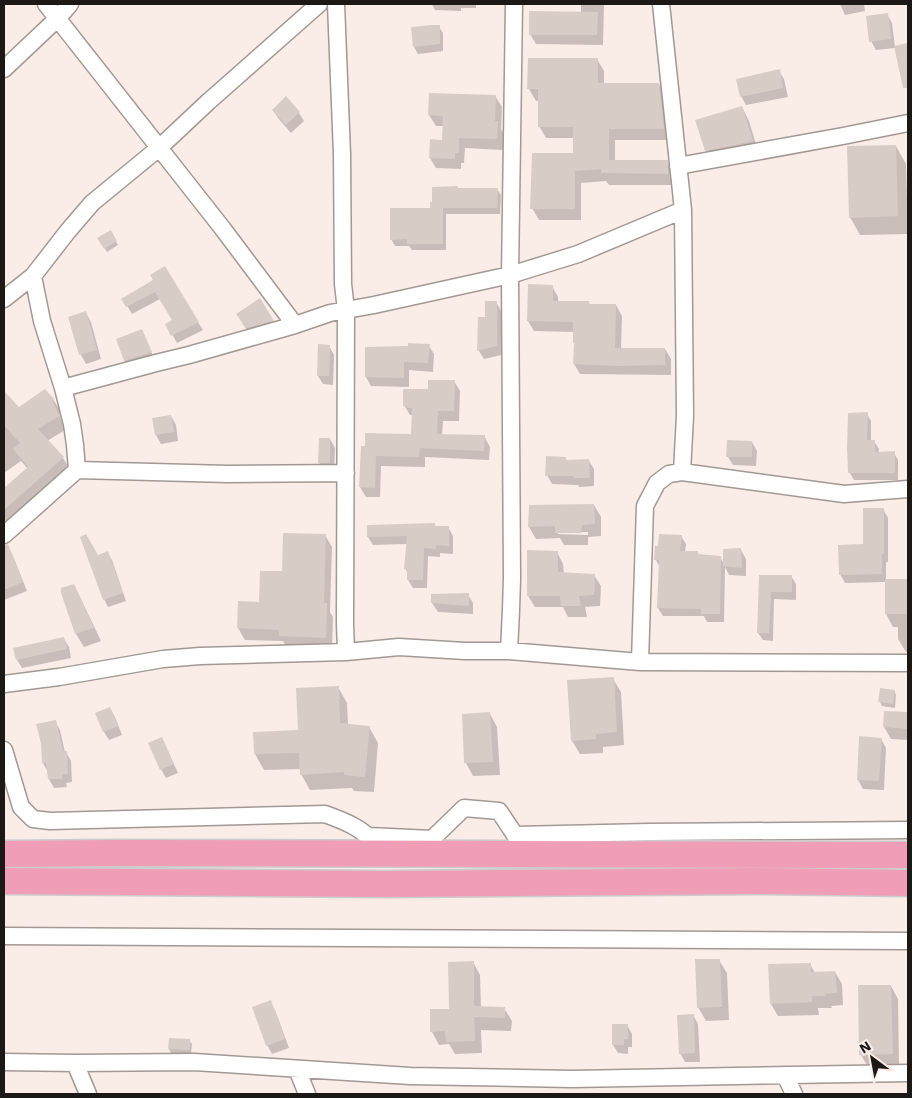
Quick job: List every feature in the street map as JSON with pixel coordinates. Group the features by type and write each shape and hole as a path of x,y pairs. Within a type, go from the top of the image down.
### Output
{"main road":[{"path":"4,854 103,853 376,844 908,855"},
{"path":"4,880 386,884 756,881 908,883"}],"street":[{"path":"46,4 296,325"},
{"path":"4,69 58,18 70,4"},
{"path":"4,299 33,276 92,203 159,148 319,4"},
{"path":"336,4 342,154 343,277 346,310 346,652"},
{"path":"509,651 512,586 510,275 514,4"},
{"path":"661,4 683,210 684,416 682,472"},
{"path":"678,166 908,123"},
{"path":"63,388 296,325 330,313 510,275 578,254 683,210"},
{"path":"33,276 42,321 63,388 76,445 77,470"},
{"path":"4,535 77,470 228,474 346,473"},
{"path":"640,662 645,506 657,483 669,474 682,472 844,494 908,488"},
{"path":"4,684 60,677 163,659 346,652 399,647 465,651 509,651 640,662 908,663"},
{"path":"4,750 22,807 33,820 325,814 350,824 376,844 432,839 464,808 500,811 515,835 908,830"},
{"path":"4,936 908,941"},
{"path":"4,1062 194,1062 574,1087 785,1075 908,1073"},
{"path":"75,1063 88,1094"},
{"path":"297,1069 306,1094"},
{"path":"785,1075 794,1094"}],"building":[{"path":"529,11 598,12 597,35 529,35"},
{"path":"888,13 891,39 869,42 866,16"},
{"path":"440,25 440,44 413,47 411,27"},
{"path":"908,43 908,88 903,88 894,46"},
{"path":"528,58 598,58 598,83 659,83 664,129 609,129 609,160 668,160 668,174 601,173 601,169 575,171 575,209 530,209 532,153 573,153 573,127 538,127 538,89 527,89"},
{"path":"780,69 783,88 740,97 736,79"},
{"path":"429,93 496,95 495,121 498,121 497,139 459,138 459,153 455,153 455,159 429,158 430,139 442,140 443,116 428,115"},
{"path":"286,96 300,112 286,125 272,110"},
{"path":"742,106 753,141 705,151 695,120"},
{"path":"896,145 898,216 849,218 847,146"},
{"path":"458,186 458,188 498,188 497,208 443,208 443,244 407,244 407,239 390,240 390,208 430,208 432,187"},
{"path":"111,230 117,241 104,249 97,238"},
{"path":"165,266 199,322 171,336 165,324 172,320 155,292 126,307 121,299 153,280 150,275"},
{"path":"528,284 553,285 553,301 589,301 589,304 616,304 615,348 665,348 665,365 617,366 573,364 573,322 527,321"},
{"path":"260,298 274,321 246,328 236,314"},
{"path":"485,301 497,301 497,346 477,351 478,317 485,317"},
{"path":"86,311 97,350 79,355 68,317"},
{"path":"142,329 152,352 124,361 116,339"},
{"path":"408,343 430,344 428,363 404,362 404,378 365,377 365,347 408,346"},
{"path":"318,344 330,345 329,376 317,376"},
{"path":"428,380 455,380 454,411 438,411 437,434 485,435 484,451 420,448 419,457 376,456 375,488 359,487 361,446 365,446 365,433 411,434 412,408 403,406 403,389 428,389"},
{"path":"45,389 54,399 52,400 59,416 38,429 64,457 4,510 4,488 28,467 13,449 20,443 4,425 4,391 19,407"},
{"path":"868,412 867,440 875,440 875,452 895,451 895,473 848,473 848,413"},
{"path":"171,415 174,432 155,435 152,418"},
{"path":"319,438 330,438 330,463 318,463"},
{"path":"727,440 752,441 752,457 726,457"},
{"path":"546,456 566,457 566,460 589,459 590,478 545,476"},
{"path":"594,504 595,524 582,525 581,533 555,533 555,526 528,527 529,505"},
{"path":"863,508 884,508 882,574 839,575 838,545 863,544"},
{"path":"435,523 435,526 449,526 449,546 436,545 436,549 424,548 423,580 407,580 407,569 404,569 407,536 367,537 367,525"},
{"path":"283,533 326,534 324,603 327,603 326,638 279,636 279,630 237,628 238,601 259,602 260,571 282,571"},
{"path":"86,534 98,555 108,551 123,593 103,600 80,537"},
{"path":"659,534 682,535 680,551 698,551 698,554 721,556 720,614 701,614 701,609 657,608 659,560 654,560 655,546 658,546"},
{"path":"8,544 23,582 4,590 4,545"},
{"path":"741,548 742,568 723,566 723,549"},
{"path":"527,550 558,551 558,572 595,574 594,595 579,596 581,606 561,606 560,596 527,596"},
{"path":"759,575 792,575 792,592 771,592 769,633 757,633"},
{"path":"885,579 908,579 908,614 885,614"},
{"path":"74,584 94,628 75,634 61,593 61,588"},
{"path":"469,593 469,606 431,603 431,594"},
{"path":"64,637 67,649 16,660 13,648"},
{"path":"614,677 617,732 596,734 596,739 571,741 567,680"},
{"path":"339,686 340,723 370,726 365,777 344,775 344,772 300,775 299,753 254,754 253,732 298,730 296,688"},
{"path":"880,688 895,690 893,704 878,702"},
{"path":"110,707 118,726 103,732 95,713"},
{"path":"884,711 908,712 908,729 883,727"},
{"path":"490,712 493,762 464,763 462,714"},
{"path":"56,720 63,751 67,751 68,774 62,774 62,779 48,779 46,763 42,763 41,743 36,724"},
{"path":"859,736 882,738 879,781 857,780"},
{"path":"162,737 174,764 160,770 148,743"},
{"path":"695,959 720,959 722,1007 697,1008"},
{"path":"474,961 474,1006 505,1007 505,1018 474,1017 475,1041 446,1042 445,1031 430,1032 430,1009 449,1009 448,962"},
{"path":"811,963 811,972 835,971 837,993 825,994 825,996 812,996 812,1002 770,1004 768,964"},
{"path":"858,985 891,985 893,1054 859,1055"},
{"path":"271,1000 285,1039 266,1046 252,1007"},
{"path":"694,1014 695,1053 679,1054 677,1015"},
{"path":"612,1024 628,1024 628,1039 624,1039 624,1045 612,1045"},
{"path":"169,1038 190,1039 190,1050 168,1049"}]}
